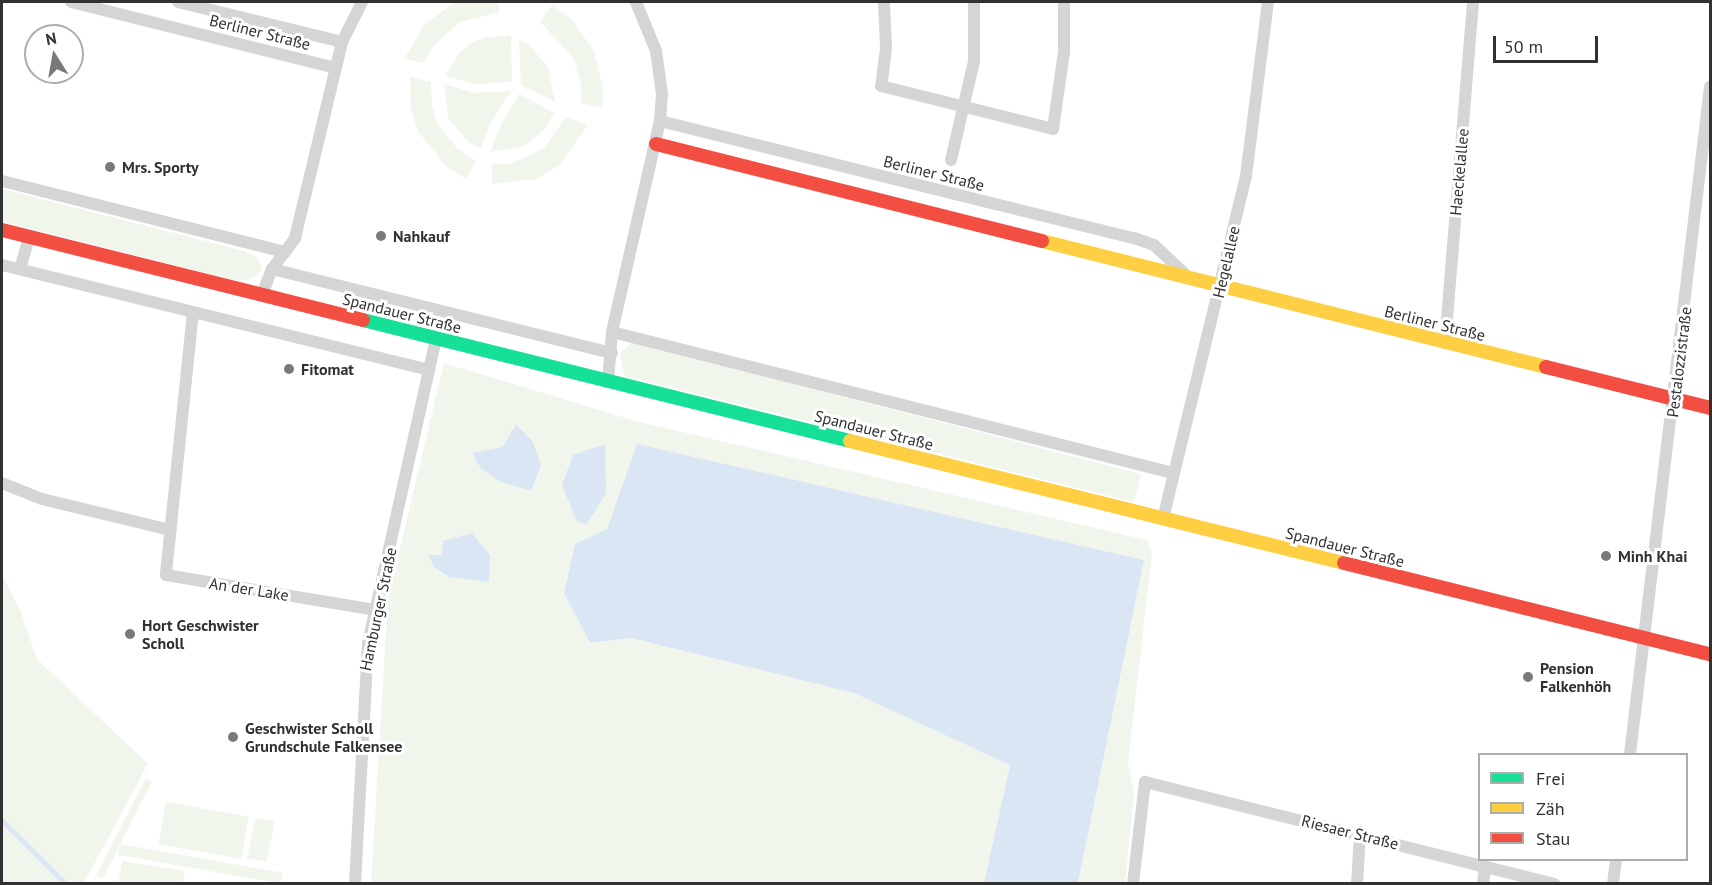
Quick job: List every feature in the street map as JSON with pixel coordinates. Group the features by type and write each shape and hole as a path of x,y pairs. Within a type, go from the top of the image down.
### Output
{"main road":[{"name":"Berliner Straße","path":"656,144 1710,408"},
{"name":"Spandauer Straße","path":"2,231 1710,654"}],"street":[{"name":"Berliner Straße","path":"72,2 336,68"},
{"name":"Berliner Straße","path":"178,2 342,42"},
{"path":"262,295 272,269 295,238 342,42 362,2"},
{"path":"608,381 612,332 656,144 662,94 656,51 636,2"},
{"path":"884,2 886,48 881,86 1053,129 1064,52 1064,2"},
{"path":"951,160 974,61 974,2"},
{"name":"Hegelallee","path":"1163,519 1221,286 1254,128 1268,2"},
{"name":"Haeckelallee","path":"1445,343 1473,2"},
{"name":"Pestalozzistraße","path":"1630,753 1646,638 1710,87"},
{"name":"Berliner Straße","path":"660,121 1134,237 1154,245 1188,277"},
{"path":"2,181 285,252"},
{"path":"21,269 29,237"},
{"path":"2,265 429,370"},
{"name":"Spandauer Straße","path":"272,269 612,353"},
{"name":"An der Lake","path":"193,312 182,441 166,575 376,610"},
{"name":"Spandauer Straße","path":"612,332 1173,473"},
{"name":"Hamburger Straße","path":"355,884 364,685 376,610 436,339"},
{"path":"2,483 42,499 170,530"},
{"name":"Riesaer Straße","path":"1133,884 1145,782 1556,884"},
{"path":"1357,884 1360,835"},
{"path":"1613,884 1616,861"},
{"path":"1483,884 1485,866"}],"shaded area":[{"path":"455,2 498,2 499,12 460,22 432,47 424,63 404,59 425,24"},
{"path":"552,5 569,17 593,49 603,88 602,108 581,103 581,84 573,57 540,22"},
{"path":"511,36 512,82 476,84 445,76 460,52 473,42 487,37"},
{"path":"519,40 527,43 548,67 555,102 521,85"},
{"path":"410,77 431,82 432,105 437,123 458,149 476,161 466,179 444,164 418,131 411,110"},
{"path":"444,84 475,93 511,91 491,122 481,149 467,141 448,118"},
{"path":"519,94 554,113 545,129 524,146 490,152 500,126"},
{"path":"566,117 588,125 559,165 537,179 492,184 492,164 510,164 543,149"},
{"path":"2,189 245,251 257,258 262,270 252,279 238,281 2,222"},
{"path":"632,342 1141,474 1134,502 624,376 620,353"},
{"path":"444,363 639,422 1147,540 1152,553 1128,763 1134,793 1125,883 1078,883 1144,560 637,445 607,529 575,544 564,593 590,643 631,638 854,693 1010,765 984,883 371,884 388,599","holes":["503,447 531,491 501,482 481,469 472,453","472,533 490,555 488,582 443,541"]},
{"path":"2,574 21,612 37,659 148,764 84,883 2,883"},
{"path":"146,778 152,781 103,878 97,875"},
{"path":"166,802 249,817 241,859 159,844"},
{"path":"255,818 275,822 267,862 247,858"},
{"path":"120,844 282,873 281,883 118,855"},
{"path":"122,861 185,871 183,883 118,883"}],"water":[{"path":"516,424 533,442 541,465 531,491 501,482 481,469 472,453 503,447"},
{"path":"605,444 606,493 587,524 577,522 562,485 573,455"},
{"path":"637,444 1144,560 1078,883 984,883 1010,765 854,693 631,638 590,643 564,593 575,544 607,529"},
{"path":"472,533 490,555 489,582 449,577 433,566 429,555 442,555 443,541"}],"waterway":[{"path":"2,820 66,884"}],"traffic: fast":[{"path":"363,320 850,441"}],"traffic: slow":[{"path":"1042,241 1546,367"},
{"path":"850,441 1344,563"}],"traffic: jam":[{"path":"656,144 1042,241"},
{"path":"2,230 363,320"},
{"path":"1546,367 1710,408"},
{"path":"1344,563 1710,654"}],"place":[{"name":"Mrs. Sporty","path":"110,167"},
{"name":"Nahkauf","path":"381,236"},
{"name":"Fitomat","path":"289,369"},
{"name":"Minh Khai","path":"1606,556"},
{"name":"Hort Geschwister Scholl","path":"130,634"},
{"name":"Pension Falkenhöh","path":"1528,677"},
{"name":"Geschwister Scholl Grundschule Falkensee","path":"233,737"}]}
